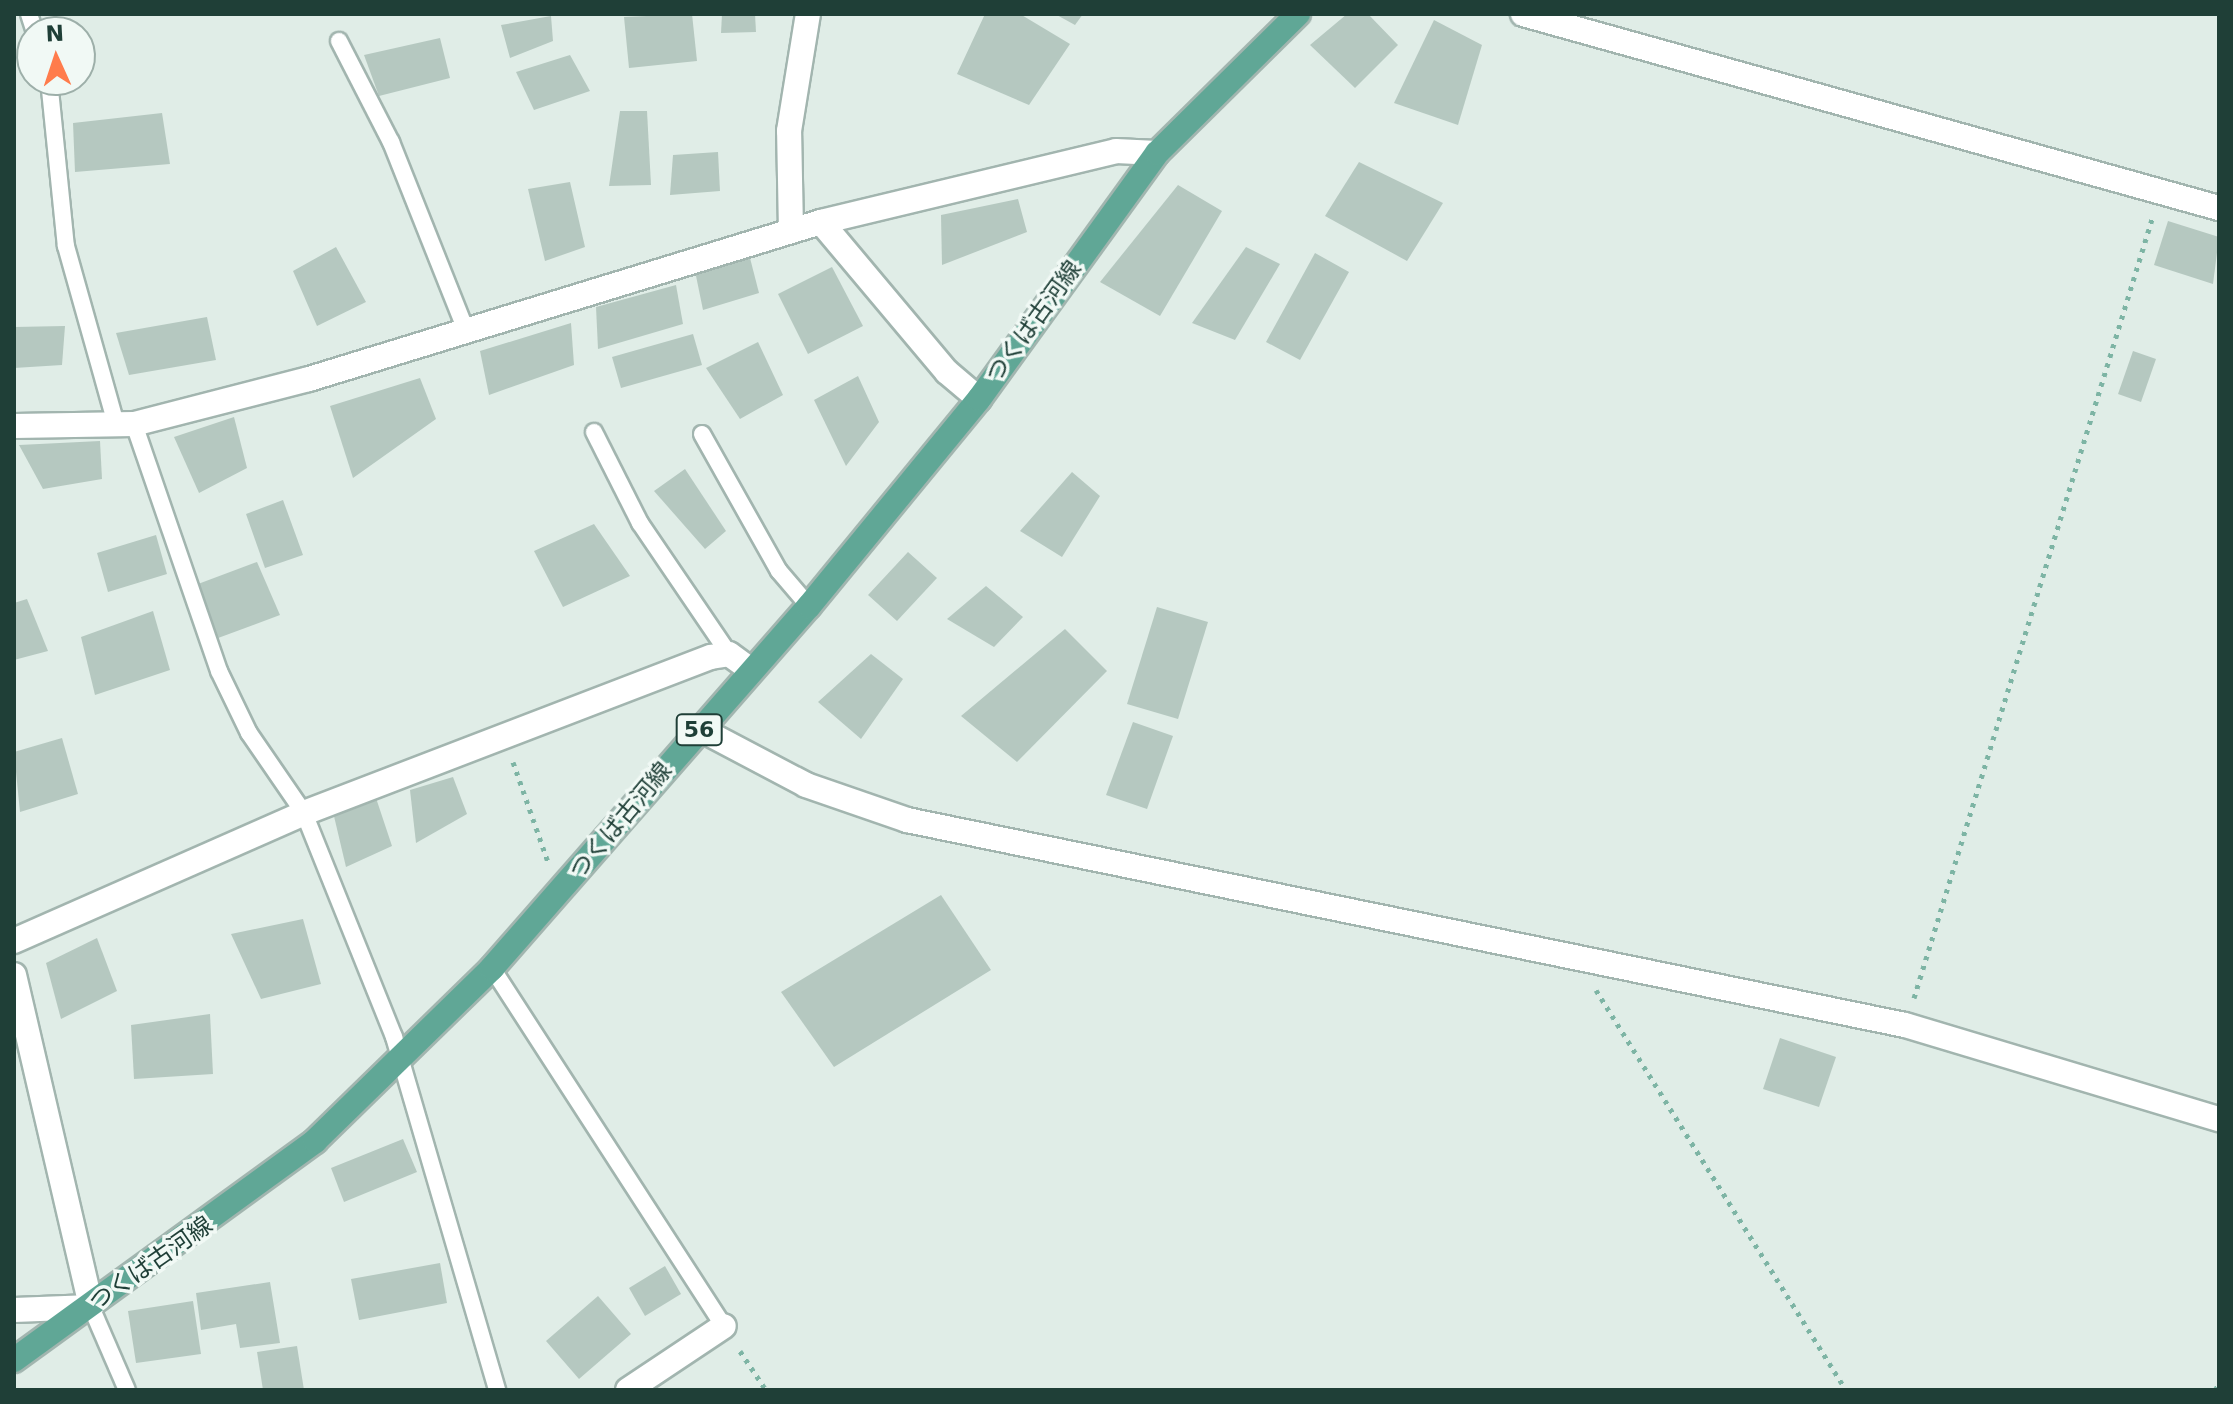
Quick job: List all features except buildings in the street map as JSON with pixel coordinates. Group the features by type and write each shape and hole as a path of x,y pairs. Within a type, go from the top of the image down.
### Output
{"main road":[{"name":"つくば古河線","path":"14,1360 91,1307 315,1141 402,1062 492,968 809,606 979,399 1157,153 1298,14"}],"street":[{"path":"791,231 789,131 808,14"},
{"path":"1523,14 2219,208"},
{"path":"14,426 125,424 309,379 465,328 821,222 1116,151 1157,153"},
{"path":"821,222 947,372 979,399"},
{"path":"14,941 304,813 504,735 729,654 751,670"},
{"path":"700,729 806,785 907,820 1595,965 1905,1025 2219,1119"},
{"path":"14,975 91,1307 14,1310"},
{"path":"628,1390 724,1326"}],"lane":[{"path":"339,41 391,142 465,328"},
{"path":"51,96 66,246 125,424 219,671 249,733 304,813 402,1062 497,1390"},
{"path":"594,432 640,523 729,654"},
{"path":"702,434 779,571 809,606"},
{"path":"492,968 724,1326"},
{"path":"91,1307 127,1390"}],"path":[{"path":"1905,1025 2160,192"},
{"path":"504,735 549,866 568,884"},
{"path":"1595,965 1596,997 1846,1390"},
{"path":"724,1326 766,1390"},
{"path":"2215,1390 2219,1384"}]}
